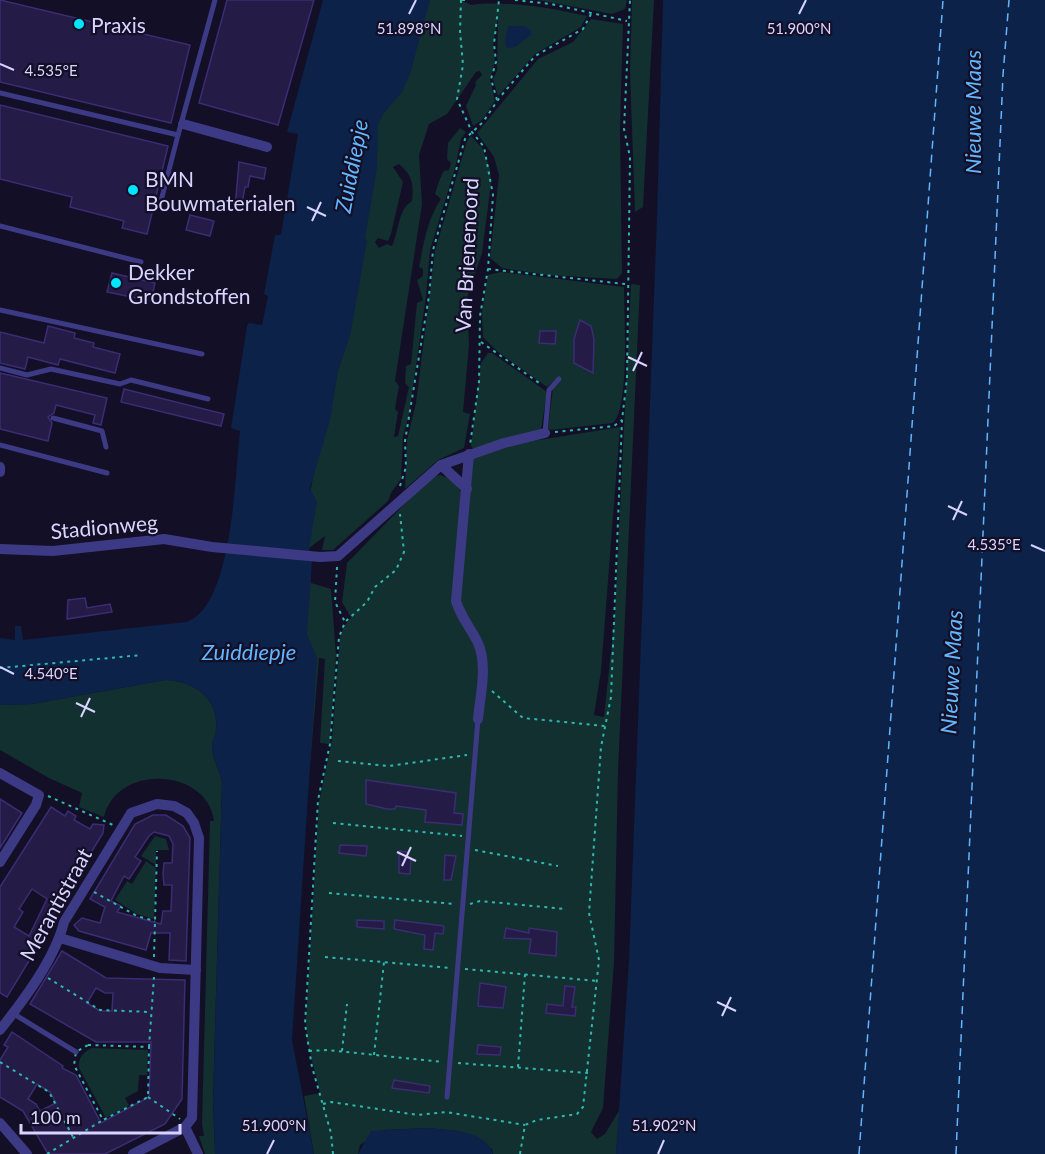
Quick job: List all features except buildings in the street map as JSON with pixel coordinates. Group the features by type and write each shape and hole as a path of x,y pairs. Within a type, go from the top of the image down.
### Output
{"street":[{"path":"183,124 267,147"},
{"path":"338,556 441,465 469,454 545,433"},
{"path":"469,454 456,601 461,617 478,644 482,664 478,719"},
{"path":"441,465 467,489"},
{"path":"0,467 0,472"},
{"name":"Stadionweg","path":"0,549 53,551 164,539 212,547 338,556"},
{"path":"0,773 39,795 36,805 0,862"},
{"name":"Merantistraat","path":"0,1030 14,1014 60,938 64,922 131,813 157,804 174,806 186,813 194,823 199,838 196,970"},
{"path":"60,938 154,966 196,970 192,1118 184,1127 134,1154"},
{"path":"0,1123 27,1154"},
{"path":"184,1127 198,1154"}],"lane":[{"path":"161,201 215,0"},
{"path":"0,93 178,135"},
{"path":"0,226 141,262"},
{"path":"0,310 202,354"},
{"path":"0,368 27,375 51,369 120,384 131,380 208,399"},
{"path":"545,433 549,390 559,379"},
{"path":"53,417 102,431 106,447"},
{"path":"0,446 107,473"},
{"path":"447,1097 478,719"},
{"path":"14,1014 76,1052"}],"path":[{"path":"462,0 470,0"},
{"name":"Van Brienenoord","path":"462,0 460,31 463,65 457,96 472,132 484,147 493,195 488,269 480,316 481,342 469,454"},
{"path":"497,102 491,79 496,62 494,44 499,0"},
{"path":"515,0 551,4 627,21"},
{"path":"323,1104 331,1102 418,1115 446,1112 525,1125 537,1120 577,1114 583,1107 599,960 589,913 601,747 611,697 622,420 627,378 626,284 630,222 630,157 624,129 627,21 630,0"},
{"path":"333,1154 306,1032 307,964 318,800 330,744 339,637 345,622 367,602 375,587 396,570 404,552 399,512 392,496 404,481 405,441 429,296 433,250 462,145 535,56 583,29 591,14"},
{"path":"488,269 626,284"},
{"path":"481,342 549,390"},
{"path":"545,433 614,426 622,420"},
{"path":"338,556 335,602 345,622"},
{"path":"0,668 142,655"},
{"path":"482,683 524,718 605,726"},
{"path":"338,761 389,766 476,753"},
{"path":"39,795 48,796 120,829"},
{"path":"333,823 467,836"},
{"path":"467,848 558,866"},
{"path":"148,1097 150,1012 153,1012 157,852"},
{"path":"85,887 137,916 155,921"},
{"path":"329,893 462,905 480,901 565,909"},
{"path":"374,1056 384,962"},
{"path":"39,972 100,1010 150,1012"},
{"path":"518,1067 525,974"},
{"path":"342,1051 347,1004"},
{"path":"103,1120 74,1065 76,1052 88,1045 149,1047"},
{"path":"0,1062 49,1092 73,1137"},
{"path":"148,1097 178,1115 184,1127"},
{"path":"46,1154 103,1120 148,1097"},
{"path":"520,1154 525,1125"}],"green space":[{"path":"409,0 460,0 471,5 513,4 587,16 581,27 535,54 498,96 493,79 497,71 498,15 493,46 495,62 490,79 495,101 482,120 473,126 466,106 476,85 475,82 482,75 480,71 476,72 447,114 429,124 419,155 422,204 395,381 399,386 394,437 398,436 409,387 405,383 406,366 411,364 417,303 423,300 417,280 423,276 423,269 419,267 429,223 441,199 435,194 444,171 449,170 451,163 447,159 448,143 460,128 466,132 461,139 455,168 430,250 426,296 409,414 403,436 401,479 388,501 333,550 322,550 325,536 309,548 311,583 331,589 336,655 330,744 320,743 325,659 319,658 308,789 305,793 304,552 311,488 377,125","holes":["399,164 411,180 412,201 401,215 392,246 387,244 379,248 375,242 378,238 388,241 391,234 403,182 393,167"]},
{"path":"538,0 627,0 625,9 612,14"},
{"path":"632,0 654,0 643,207 635,212 630,72"},
{"path":"591,19 623,24 620,127 622,273 617,279 548,275 502,268 490,258 499,175 494,157 477,133 538,59 573,42"},
{"path":"471,136 482,148 490,169 491,183 482,253 467,298 469,345 463,412 470,414 464,448 438,460 405,489 407,440 416,403 435,251 467,141"},
{"path":"501,272 624,287 624,380 622,399 613,423 550,430 548,428 553,388 560,382 558,377 547,387 498,352 483,337 482,312 488,275"},
{"path":"631,284 640,285 618,771 614,963 603,1108 591,1132 597,1139 605,1134 620,1109 616,1154 493,1154 492,1149 459,1131 426,1128 384,1130 360,1145 358,1154 314,1154 304,1096 320,1093 307,1040 306,1018 319,802 332,740 340,637 344,626 351,618 342,602 347,563 430,478 440,475 452,479 462,493 453,587 468,632 486,672 460,603 473,457 520,443 620,427 601,671 594,715 604,717 615,613"},
{"path":"488,353 492,353 547,392 541,430 474,450 471,446 481,363"},
{"path":"165,680 185,684 202,693 209,700 216,718 212,747 222,783 213,1102 215,1154 205,1154 199,1136 204,1136 202,1124 210,821 214,821 208,803 196,790 179,782 161,779 142,781 125,788 112,800 104,817 79,807 82,793 49,778 0,750 0,705 32,704"},
{"path":"155,836 166,839 169,850 156,850 156,865 141,856"},
{"path":"146,861 156,868 154,919 137,914 115,900 127,881 132,884"},
{"path":"92,1048 148,1050 147,1075 139,1075 138,1091 125,1098 129,1106 106,1118 79,1068 82,1056"}],"water":[{"name":"Zuiddiepje","path":"323,0 430,0 410,74 402,92 383,114 378,125 377,167 350,336 338,371 330,420 310,488 317,502 309,548 312,560 307,634 317,658 292,1040 314,1154 215,1154 213,1102 222,784 212,747 216,729 213,708 209,700 194,688 165,680 32,704 0,705 0,638 15,640 15,626 21,626 23,640 186,622 202,611 214,592 229,537 233,506 240,431 231,428 247,326 249,323 262,325 268,296 264,294 275,235 281,235 298,134 287,132"},
{"name":"Nieuwe Maas","path":"663,0 1045,0 1045,1154 616,1154 629,960"},
{"path":"508,26 524,26 531,30 531,35 515,47 507,48 505,43"},
{"path":"426,1128 474,1135 489,1146 493,1154 358,1154 371,1131"}],"ferry route":[{"path":"859,1154 943,0"},
{"path":"956,1154 1003,75 1009,0"}],"place":[{"name":"Praxis","path":"79,24"},
{"name":"BMN Bouwmaterialen","path":"133,190"},
{"name":"Dekker Grondstoffen","path":"116,283"}]}
